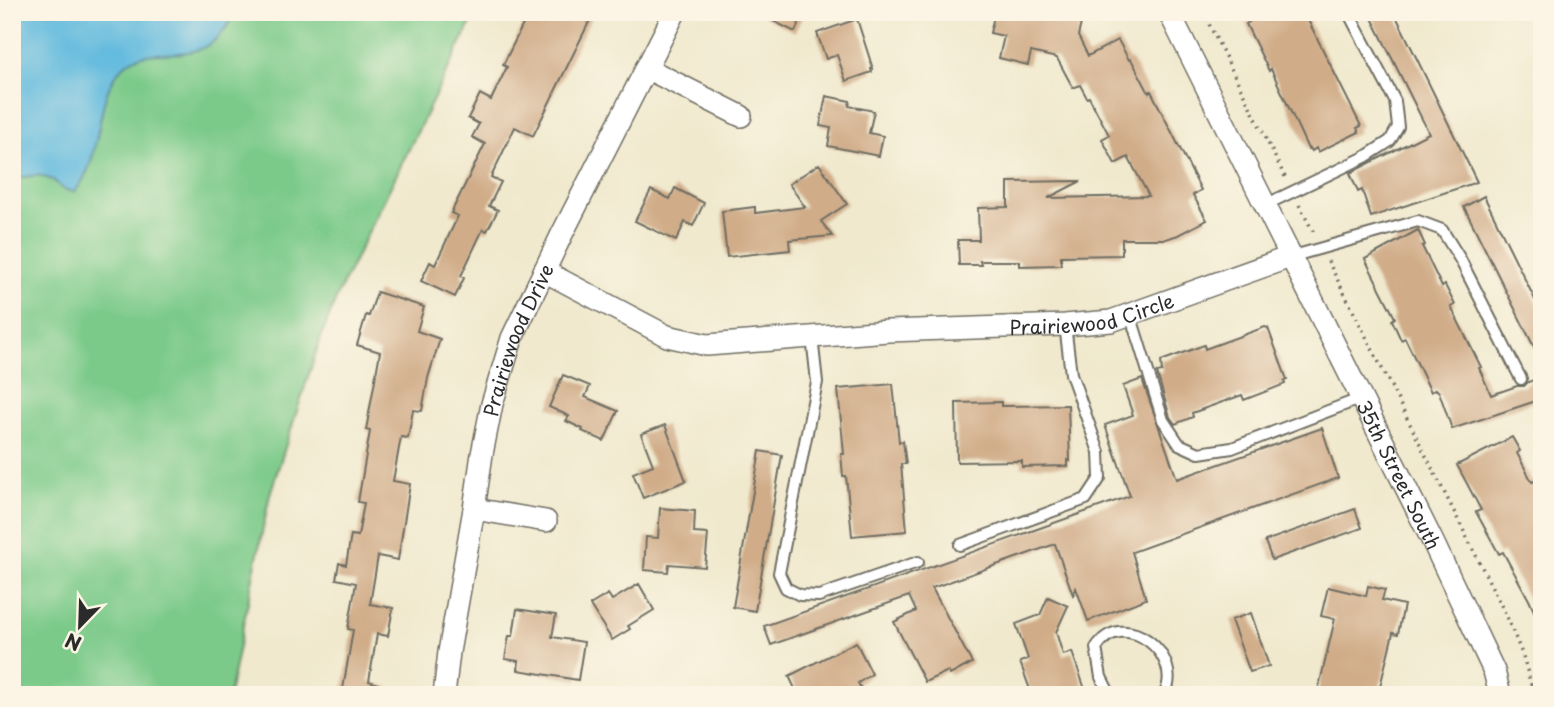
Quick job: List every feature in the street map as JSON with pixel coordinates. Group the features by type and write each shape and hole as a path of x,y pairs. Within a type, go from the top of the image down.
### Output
{"street":[{"name":"Prairiewood Drive","path":"444,695 482,454 492,404 512,338 675,12"},
{"path":"1172,14 1290,257"},
{"path":"646,68 741,116"},
{"name":"Prairiewood Circle","path":"544,271 667,336 707,345 888,331 1065,326 1111,321 1290,257"},
{"name":"35th Street South","path":"1290,257 1433,542 1494,671 1500,695"},
{"path":"474,509 546,521"}],"lane":[{"path":"1265,205 1365,157 1390,141 1398,127 1395,101 1348,12"},
{"path":"1290,257 1418,221 1442,230 1460,259 1521,380"},
{"path":"1130,314 1163,420 1179,444 1199,453 1232,448 1362,398"},
{"path":"960,545 1086,499 1100,478 1099,452 1071,374 1065,326"},
{"path":"812,337 817,382 779,573 786,588 800,595 819,596 918,562"},
{"path":"1110,695 1101,677 1096,649 1102,638 1115,632 1129,632 1157,648 1170,678 1164,695"}],"path":[{"path":"1203,12 1507,617 1523,656 1534,695"}],"green space":[{"path":"12,12 476,12 338,294 321,337 270,494 229,695 12,695"}],"water":[{"path":"12,12 235,12 220,35 203,48 183,53 140,56 126,64 115,76 103,108 91,161 74,192 38,175 12,179"}],"building":[{"path":"529,12 594,12 533,136 515,127 491,177 501,182 489,206 498,210 487,231 483,229 461,276 464,278 455,297 421,281 430,262 435,265 458,216 451,213 485,144 472,137 479,124 468,118 480,94 491,100 507,67 503,65"},
{"path":"755,12 804,12 795,32"},
{"path":"995,12 1014,12 1039,18 1040,14 1059,19 1060,12 1083,15 1078,36 1088,56 1118,40 1149,93 1151,91 1201,190 1193,195 1207,220 1166,239 1122,239 1122,255 1061,256 1061,265 1020,266 1020,261 980,261 981,265 959,265 958,240 979,240 978,208 1008,207 1008,182 1081,181 1048,198 1149,196 1128,157 1115,164 1102,139 1109,135 1089,97 1087,98 1080,85 1073,88 1057,58 1031,52 1028,65 999,58 1004,36 990,33"},
{"path":"1250,12 1304,12 1361,126 1357,128 1359,132 1318,152 1316,148 1312,151 1308,149 1271,69 1269,71 1246,24 1253,19"},
{"path":"1369,12 1394,12 1477,182 1371,217 1362,190 1358,192 1350,173 1429,133"},
{"path":"857,19 873,69 872,72 846,81 837,55 826,59 817,33"},
{"path":"826,96 850,101 849,106 874,111 869,133 883,136 879,156 828,146 831,128 820,126"},
{"path":"819,164 847,204 821,221 832,236 789,240 790,250 727,257 722,211 755,207 755,213 805,207 789,184"},
{"path":"675,188 704,203 693,226 685,222 676,241 635,221 651,190 670,199"},
{"path":"1484,196 1542,314 1542,363 1464,207"},
{"path":"1418,230 1425,245 1422,246 1442,287 1445,285 1455,305 1451,307 1481,367 1479,368 1491,395 1524,386 1542,377 1542,399 1452,429 1439,392 1436,389 1431,392 1405,338 1401,340 1392,320 1395,318 1365,259"},
{"path":"377,292 424,307 417,331 440,339 428,378 422,411 413,410 408,438 401,437 393,481 410,484 398,560 378,556 370,604 393,608 388,636 377,634 369,681 401,692 401,695 342,695 353,630 348,629 356,583 336,579 339,563 346,565 351,535 358,536 364,503 358,502 370,431 366,430 380,352 357,345 366,315 369,316"},
{"path":"1268,328 1287,380 1284,381 1285,384 1244,400 1242,395 1192,413 1193,417 1175,424 1170,417 1157,373 1162,372 1161,361 1204,345 1205,349"},
{"path":"563,375 590,386 585,397 618,411 604,441 582,431 583,429 566,421 569,416 549,407"},
{"path":"1142,379 1177,479 1322,428 1338,478 1132,552 1146,599 1088,621 1076,588 1073,595 1055,544 932,588 972,663 950,675 948,671 925,682 894,622 916,611 909,596 771,645 764,626 1130,496 1105,425 1133,415 1123,386"},
{"path":"893,384 899,442 903,441 906,464 901,464 907,531 852,536 846,476 843,476 841,454 844,454 838,389"},
{"path":"1001,402 1001,406 1068,405 1068,466 1022,467 1022,461 957,462 956,403"},
{"path":"665,425 686,481 643,498 633,473 653,465 641,434"},
{"path":"1512,437 1532,482 1535,481 1542,493 1542,629 1503,552 1499,554 1476,512 1481,510 1457,465"},
{"path":"760,451 782,455 755,611 733,607"},
{"path":"660,508 695,511 694,533 708,534 705,567 669,564 668,572 644,570 646,537 658,538"},
{"path":"1355,509 1362,528 1272,560 1265,541"},
{"path":"639,584 654,610 612,640 590,605 608,594 612,600"},
{"path":"1368,586 1385,590 1382,600 1404,605 1398,634 1393,633 1378,695 1317,695 1335,619 1321,616 1328,587 1366,596"},
{"path":"1048,597 1068,606 1056,632 1063,655 1072,652 1087,695 1032,695 1020,662 1028,659 1016,624 1040,615"},
{"path":"517,609 556,615 552,637 584,642 578,680 518,670 519,661 505,659 509,636 513,636"},
{"path":"1251,613 1269,666 1250,672 1231,620"},
{"path":"856,642 872,674 858,683 862,690 852,695 798,695 789,676"}]}
